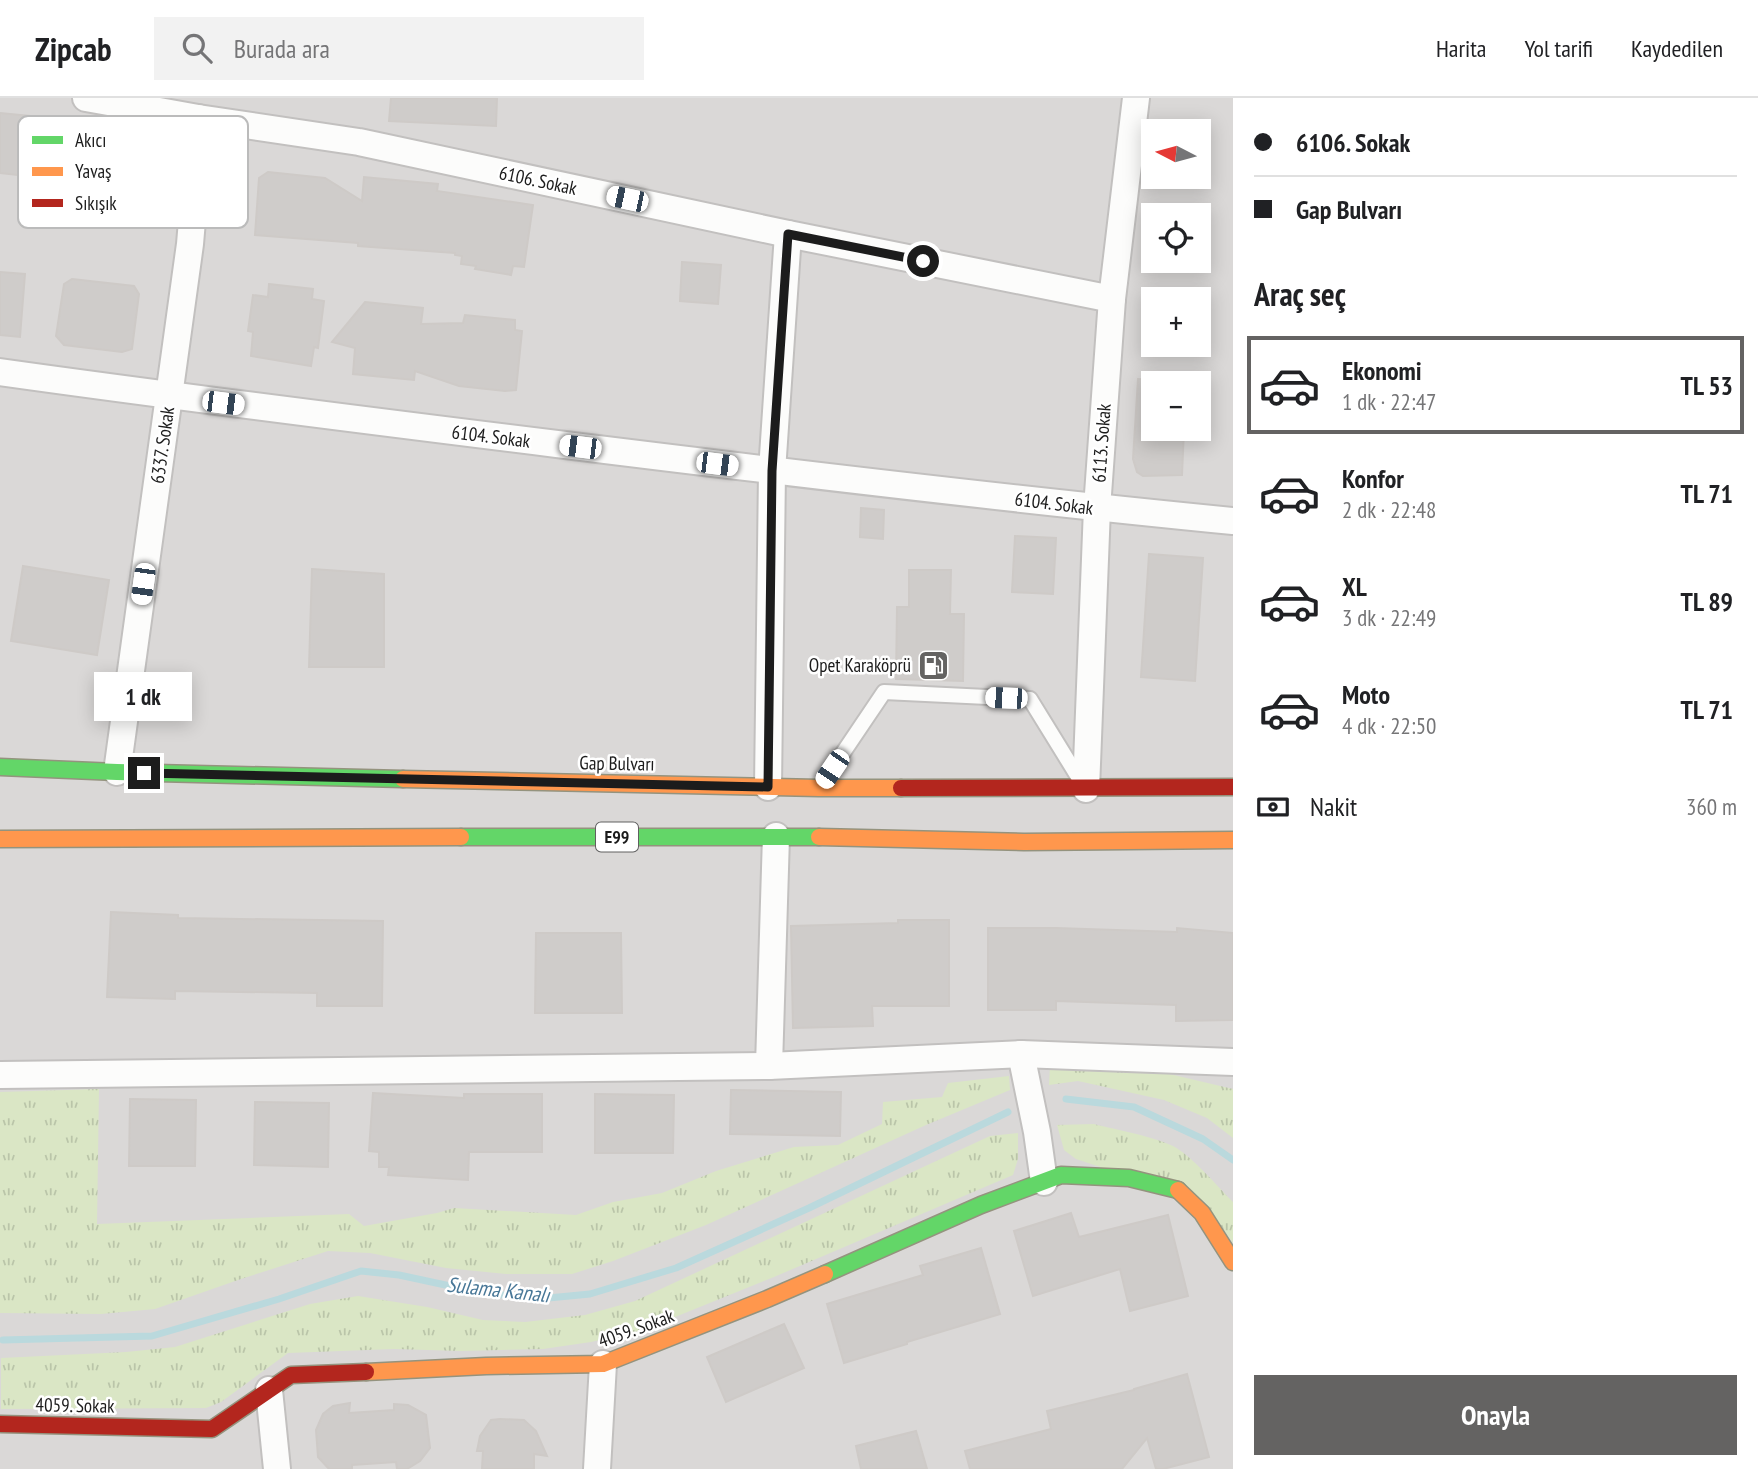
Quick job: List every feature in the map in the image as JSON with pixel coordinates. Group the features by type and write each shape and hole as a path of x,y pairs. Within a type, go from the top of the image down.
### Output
{"main road":[{"name":"Gap Bulvarı","path":"0,767 819,788 1233,787"},
{"name":"E99","path":"0,839 776,836 1024,842 1233,840"},
{"name":"4059. Sokak","path":"0,1424 212,1429 290,1374 603,1364 766,1299 981,1205 1061,1175 1129,1178 1179,1189 1202,1213 1233,1262"}],"street":[{"name":"6106. Sokak","path":"86,98 141,103 190,116"},
{"name":"6113. Sokak","path":"1086,789 1097,508 1112,299 1136,98"},
{"name":"6106. Sokak","path":"248,125 359,142 788,234 1112,299"},
{"name":"6337. Sokak","path":"117,772 191,228"},
{"path":"768,787 772,471 788,234"},
{"name":"6104. Sokak","path":"0,372 169,396 772,471 1233,521"},
{"path":"769,1066 776,836"},
{"path":"1021,1054 1044,1182"},
{"path":"0,1075 769,1066 1021,1054 1233,1062"},
{"path":"597,1469 603,1364"},
{"path":"269,1390 277,1469"}],"lane":[{"path":"819,788 884,692 1030,699 1086,789"}],"shaded area":[{"path":"0,98 1233,98 1233,1469 0,1469"}],"green space":[{"path":"1050,1066 1161,1072 1233,1089 1233,1138 1207,1118 1164,1100 1078,1081 1049,1085"},
{"path":"1009,1076 1010,1090 926,1125 706,1225 572,1274 506,1274 446,1268 370,1253 328,1251 155,1309 101,1314 0,1313 0,1092 99,1089 97,1224 349,1214 364,1226 454,1208 576,1215 613,1202 662,1193 716,1171 794,1147 838,1145 882,1124 883,1102 942,1097 948,1083"},
{"path":"1094,1124 1165,1142 1188,1156 1233,1202 1233,1243 1204,1201 1076,1159 1064,1150 1057,1125"},
{"path":"1018,1133 1018,1159 1013,1175 643,1330 543,1349 394,1349 288,1353 221,1402 206,1408 1,1409 1,1358 175,1347 310,1304 358,1296 427,1307 483,1320 525,1322 585,1315 635,1301 990,1136"}],"building":[{"path":"391,98 497,98 496,126 389,121"},
{"path":"0,113 30,116 18,116 18,175 0,173"},
{"path":"268,172 325,178 362,201 364,177 438,184 437,191 533,205 524,267 513,266 511,275 461,264 462,256 455,253 255,235 259,178"},
{"path":"682,262 721,265 718,304 680,301"},
{"path":"0,272 25,274 20,337 0,335"},
{"path":"72,279 134,286 139,294 132,349 122,352 64,345 56,336 64,284"},
{"path":"269,284 313,289 312,299 324,301 318,348 314,347 311,366 251,356 253,332 248,331 253,295 268,297"},
{"path":"365,302 423,308 421,324 463,323 465,315 515,320 515,330 522,331 516,390 459,386 415,371 414,380 353,374 355,348 332,342"},
{"path":"1138,379 1141,379 1141,441 1183,441 1182,475 1143,476 1137,472 1133,459"},
{"path":"861,508 884,510 883,539 860,537"},
{"path":"1015,536 1056,538 1053,594 1012,592"},
{"path":"1149,554 1203,558 1195,681 1141,677"},
{"path":"23,566 109,580 97,655 11,641"},
{"path":"312,569 384,574 384,667 309,667"},
{"path":"909,570 951,570 950,614 964,614 963,681 896,679 897,607 909,607"},
{"path":"111,912 178,915 178,918 383,921 382,1006 317,1006 317,993 175,991 175,999 107,997"},
{"path":"898,920 949,920 949,1006 872,1006 873,1026 793,1028 791,926 898,923"},
{"path":"988,928 1177,932 1177,928 1233,933 1233,1020 1176,1021 1176,1005 1056,1001 1056,1010 988,1010"},
{"path":"536,933 621,933 622,1013 535,1013"},
{"path":"731,1090 841,1092 840,1136 730,1134"},
{"path":"373,1093 464,1098 464,1094 542,1094 542,1152 469,1152 468,1180 388,1175 389,1167 379,1167 379,1152 369,1151"},
{"path":"595,1094 674,1095 673,1153 595,1153"},
{"path":"130,1099 196,1100 195,1166 129,1166"},
{"path":"255,1102 329,1103 328,1167 254,1165"},
{"path":"1071,1213 1079,1237 1168,1215 1188,1296 1130,1311 1120,1269 1033,1296 1014,1231"},
{"path":"981,1248 1000,1314 844,1363 827,1304 923,1275 920,1266"},
{"path":"784,1324 804,1368 726,1402 707,1357"},
{"path":"1187,1374 1209,1457 1156,1469 1147,1438 1122,1469 970,1469 965,1451 1051,1429 1047,1411"},
{"path":"350,1403 349,1413 394,1410 394,1404 408,1405 426,1415 430,1448 420,1461 407,1469 397,1469 396,1462 352,1465 352,1469 329,1469 318,1457 316,1430 323,1414 333,1406"},
{"path":"491,1420 524,1420 536,1431 547,1456 534,1454 534,1469 482,1469 483,1451 477,1451 480,1436"},
{"path":"916,1431 927,1469 861,1469 856,1446"}],"waterway":[{"name":"Sulama Kanalı","path":"1066,1099 1134,1107 1203,1139 1233,1160"},
{"name":"Sulama Kanalı","path":"3,1340 152,1336 279,1299 361,1271 399,1275 478,1292 538,1299 590,1294 676,1268 809,1208 1008,1112"}],"traffic: fast":[{"path":"0,767 403,779"},
{"path":"461,837 819,837"},
{"path":"825,1274 981,1205 1061,1175 1129,1178 1178,1190"}],"traffic: slow":[{"path":"403,779 901,788"},
{"path":"0,839 461,837"},
{"path":"819,837 1024,842 1233,840"},
{"path":"1178,1190 1202,1213 1233,1262"},
{"path":"366,1372 603,1364 825,1274"}],"traffic: jam":[{"path":"901,788 1233,787"},
{"path":"0,1424 212,1429 291,1375 366,1372"}],"place":[{"name":"Opet Karaköprü","path":"934,665"}],"route":[{"path":"144,773 768,787 772,471 788,234 923,261"}]}
